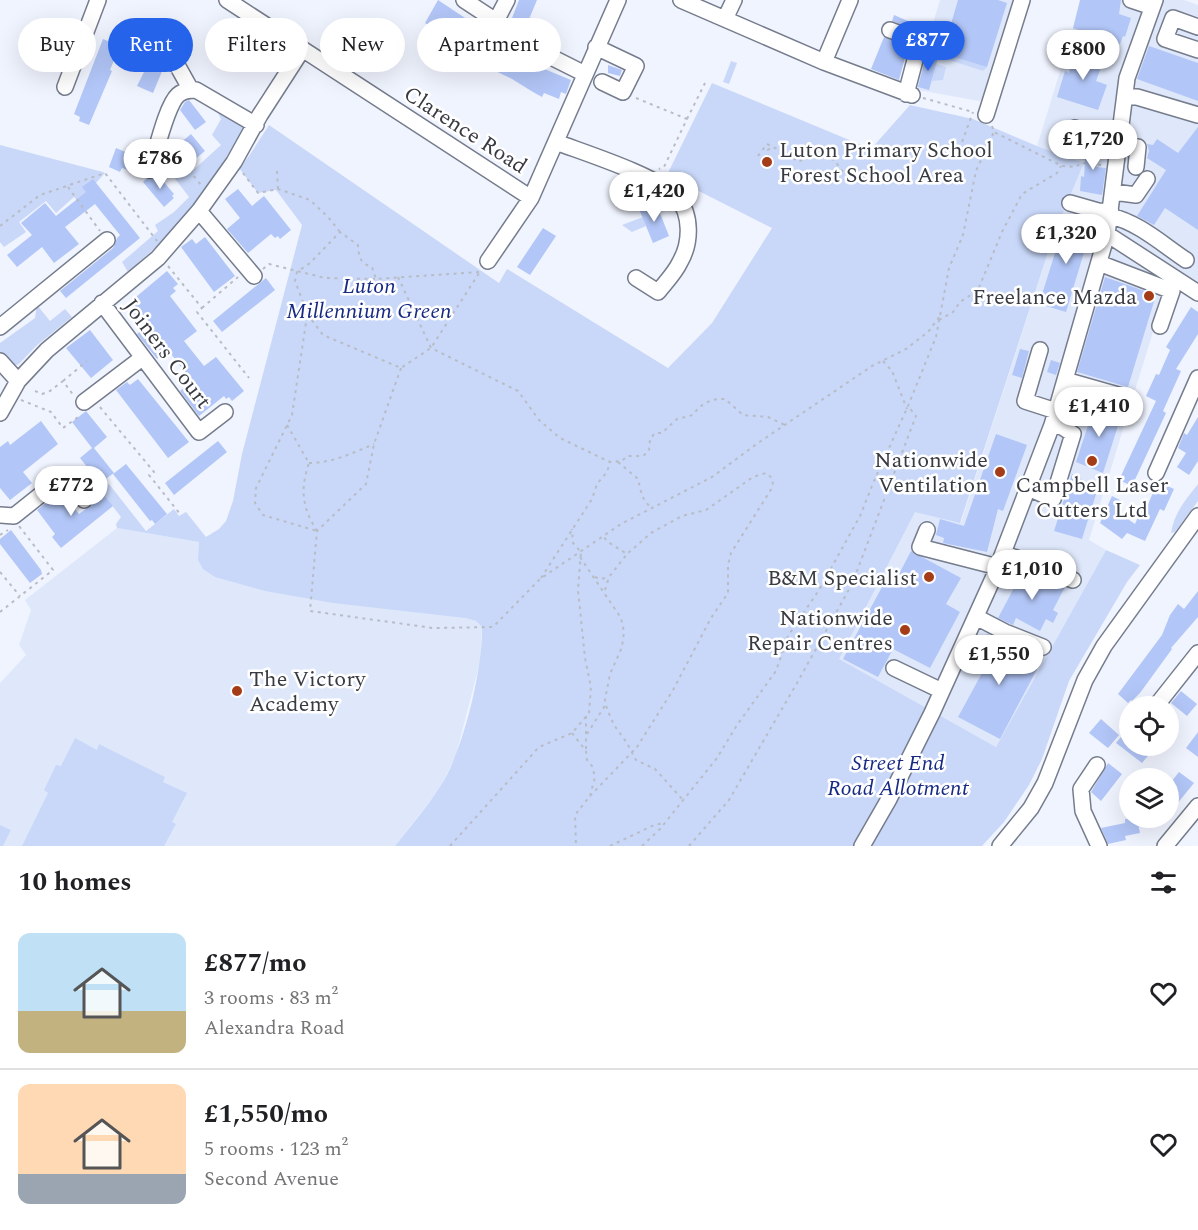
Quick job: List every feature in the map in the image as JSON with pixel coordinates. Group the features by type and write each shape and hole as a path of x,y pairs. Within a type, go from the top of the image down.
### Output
{"street":[{"path":"65,87 98,0"},
{"name":"Clarence Road","path":"227,0 254,18"},
{"path":"464,0 491,18"},
{"path":"498,18 507,0"},
{"path":"488,261 531,198 618,0"},
{"path":"681,0 824,63 909,94 920,41 890,30"},
{"path":"725,19 734,0"},
{"path":"824,63 850,0"},
{"path":"979,113 1022,0"},
{"path":"1131,0 1152,10 1168,30"},
{"path":"862,846 889,799 932,712 1001,560 1054,418 1107,234 1127,78 1152,10"},
{"path":"1198,27 1173,18 1165,39 1198,50"},
{"path":"596,48 636,66 623,92 602,82"},
{"name":"Clarence Road","path":"308,54 531,198"},
{"path":"561,62 585,74"},
{"path":"181,72 191,90"},
{"path":"0,413 18,381 47,350 158,258 164,256 234,162 288,72"},
{"path":"150,170 168,114 177,96 196,90 256,124"},
{"path":"1125,97 1137,97 1198,115"},
{"path":"1075,128 1120,145 1138,147 1136,167"},
{"path":"556,142 659,184 677,198 685,211 689,230 680,263 658,292 636,278"},
{"path":"1114,192 1136,195 1147,179"},
{"path":"1070,203 1123,219 1186,260"},
{"path":"199,211 252,274"},
{"path":"1107,234 1198,293"},
{"path":"0,327 107,240"},
{"path":"1099,263 1172,291 1160,326"},
{"name":"Joiners Court","path":"102,303 199,432 225,412"},
{"path":"1028,488 1053,499 1073,434 1054,418 1025,402 1040,350"},
{"path":"90,405 142,358"},
{"path":"0,361 18,381"},
{"path":"1156,473 1198,378"},
{"path":"1065,380 1125,397"},
{"path":"0,515 14,516 64,476 84,500"},
{"path":"1000,846 1031,808 1045,783 1085,681 1104,646 1198,516"},
{"path":"927,530 920,547 1001,560 1073,580"},
{"path":"975,617 1043,647"},
{"path":"1164,696 1198,653"},
{"path":"894,668 942,691"},
{"path":"1097,765 1081,789 1083,811 1099,846"},
{"path":"1165,846 1198,806"}],"path":[{"path":"642,176 663,167 705,83"},
{"path":"623,92 687,119"},
{"path":"909,94 979,113 994,132 1062,165 1076,167 1081,163 1117,166"},
{"path":"957,156 979,113"},
{"path":"642,846 664,823 717,758 737,725 776,671 788,636 819,590 861,516 936,337 949,268 963,235 976,171 994,132"},
{"path":"161,136 210,196"},
{"path":"758,156 767,144 792,157 796,162 814,152 823,158 832,158 848,176"},
{"path":"761,162 769,155 768,150 772,147"},
{"path":"234,162 258,193 278,189 310,200 340,232 358,245 362,262 372,267 376,279"},
{"path":"540,579 603,536 712,477 872,366 906,349 928,332 940,318 954,312 960,302 978,290 1002,232 1022,194 1058,173 1062,165"},
{"path":"277,171 278,189"},
{"path":"0,226 40,195 105,173 202,308"},
{"path":"67,186 107,240"},
{"path":"340,232 310,263 297,272 295,281 308,315 323,335 401,368"},
{"path":"249,378 197,312 269,264 325,278 376,279 479,272 431,348 401,368 374,444 366,484 317,531"},
{"path":"398,277 431,348 518,391 539,420 560,438 610,462 622,461 627,456 643,456 649,451 650,440 655,433 663,433 677,419 693,415 698,407 714,398 725,399 743,415 768,417 785,425"},
{"path":"308,315 292,415 256,488 255,503 262,515 317,531"},
{"path":"35,391 42,394 63,381 87,361"},
{"path":"689,846 729,800 852,584 916,416 908,407 892,371 883,361"},
{"path":"63,381 81,405 90,405 154,472 149,475 180,514"},
{"path":"18,399 51,412 63,428 90,405"},
{"path":"287,425 309,463 302,492 309,519 317,531 310,611 433,628 493,627 540,579 592,499 597,484 608,472 610,462"},
{"path":"309,463 321,463 335,459 374,444"},
{"path":"618,462 638,479 642,496 651,509"},
{"path":"576,846 575,816 590,796 633,752 673,690 728,593 730,553 772,488 774,483 772,477 766,472 753,477 706,510 682,516 651,533 627,554 609,577 604,591"},
{"path":"0,612 53,570 17,524"},
{"path":"0,535 9,529"},
{"path":"572,529 573,543 581,552"},
{"path":"603,536 627,554"},
{"path":"450,846 539,747 572,733 589,713 591,687 585,658 579,590 581,552"},
{"path":"580,557 621,618 624,632 622,647 610,674 606,704 587,734"},
{"path":"0,572 20,596"},
{"path":"595,577 601,579 609,577"},
{"path":"606,704 614,725 639,763 655,769 683,800"},
{"path":"586,716 587,760 592,766 595,777 590,796"},
{"path":"572,733 586,751"},
{"path":"610,846 654,825 664,823"}],"shaded area":[{"path":"940,0 1015,0 983,99 979,101 913,89"},
{"path":"1082,0 1184,0 1198,5 1198,286 1172,270 1089,540 1106,550 996,747 838,659 915,511 961,522 1054,234 1084,163 1037,146"},
{"name":"The Victory Academy","path":"117,528 199,542 476,621 482,627 480,662 456,755 440,788 395,846 0,846 0,683 26,655 19,645 31,610 25,600"}],"green space":[{"path":"943,51 987,67 983,71 940,57"},
{"path":"731,61 737,63 729,84 723,82"},
{"path":"936,64 946,67 943,80 932,81"},
{"path":"712,83 871,149 910,105 973,119 1084,163 1054,234 960,523 915,512 839,659 996,747 1106,550 1140,565 1127,582 1069,681 1042,759 1029,785 1004,822 982,846 395,846 440,787 456,753 464,732 475,687 482,627 476,621 465,618 333,603 265,591 215,577 203,569 198,560 199,542 117,528 116,524 121,517 100,490 109,484 146,531 174,509 179,516 186,512 206,537 219,529 226,521 233,501 242,454 302,225 276,190 258,193 239,168 269,125 499,283 507,269 668,368 712,323 772,228 667,175"},
{"path":"218,106 244,127 193,206 165,238 128,272 122,262 158,231 155,225 174,212 189,197 170,172 179,165 189,174 221,145 212,135 221,119 216,109"},
{"path":"0,145 105,173 86,194 77,200 74,197 56,213 46,201 19,222 26,232 4,247 0,242"},
{"path":"643,217 646,226 632,232 622,225"},
{"path":"37,305 50,321 65,309 72,317 36,346 19,364 12,367 0,355 0,343 35,318"},
{"path":"1198,484 1198,501 1175,532 1171,533 1178,513"},
{"path":"75,738 97,750 99,744 165,777 163,782 187,793 172,822 176,824 164,846 22,846 48,793 44,790 56,765 61,766"},
{"path":"0,825 11,830 3,846 0,846"}],"building":[{"path":"438,0 465,18 428,18"},
{"path":"519,0 537,0 530,18 512,18"},
{"path":"958,0 998,0 1007,3 987,67 938,52 943,32 948,34"},
{"path":"1080,0 1121,0 1119,14 1131,18 1125,37 1123,36 1120,44 1073,28"},
{"path":"894,15 922,27 920,31 892,21"},
{"path":"884,37 908,47 899,80 871,69"},
{"path":"103,39 108,41 108,72 112,72 89,125 79,121 80,117 74,114 90,72 96,72 96,57"},
{"path":"1149,46 1198,63 1198,101 1137,79"},
{"path":"1075,49 1104,59 1096,81 1107,85 1098,110 1057,97 1065,71 1069,73"},
{"path":"926,55 938,58 929,90 918,87"},
{"path":"608,65 622,70 620,76 608,73"},
{"path":"144,72 162,72 153,93 137,86"},
{"path":"497,72 552,72 571,80 566,94 561,92 559,99 544,93 542,97"},
{"path":"189,100 206,122 195,130 180,110"},
{"path":"1198,127 1198,230 1165,208 1154,225 1137,216 1166,170 1147,158 1149,151 1147,144 1153,145 1157,139 1178,153"},
{"path":"191,134 205,151 194,160 184,152 160,170 165,156"},
{"path":"1089,142 1103,147 1096,167 1106,168 1102,195 1080,191 1081,176 1084,177 1086,145 1088,146"},
{"path":"116,148 128,153 126,158 137,163 134,172 122,168 120,172 109,167"},
{"path":"158,175 174,194 172,196 174,198 164,207 143,182"},
{"path":"93,179 140,238 66,298 60,291 113,248 120,235 95,204 65,227 79,244 54,263 42,247 17,267 7,255 32,235 21,223 45,203 56,216 86,192 82,187"},
{"path":"238,189 252,206 264,196 291,230 280,239 271,234 248,253 227,229 240,218 225,199"},
{"path":"656,203 669,236 653,243 639,209"},
{"path":"1066,218 1092,226 1066,312 1039,304"},
{"path":"543,228 556,236 530,275 517,267"},
{"path":"205,237 235,276 214,292 181,247 192,239 196,244"},
{"path":"167,271 178,284 173,288 176,291 170,296 197,331 184,341 204,366 216,357 244,391 232,401 229,397 226,399 224,396 199,416 180,391 192,381 168,350 157,359 137,334 143,329 124,307"},
{"path":"1105,277 1156,295 1128,387 1077,372"},
{"path":"266,278 275,290 222,332 213,321"},
{"path":"1191,307 1198,312 1198,334 1176,369 1181,371 1163,411 1166,413 1132,486 1119,480 1156,401 1146,396 1156,374 1159,375 1170,350 1166,347"},
{"path":"90,330 113,360 91,378 66,348"},
{"path":"1020,349 1029,351 1022,378 1012,375"},
{"path":"1051,360 1060,363 1056,375 1047,372"},
{"path":"138,379 189,442 168,458 116,390 127,382 130,385"},
{"path":"1095,404 1122,413 1103,473 1076,462"},
{"path":"86,411 107,437 94,448 114,473 100,483 80,458 92,448 72,422"},
{"path":"1198,417 1198,461 1189,475 1177,467 1186,453 1178,448 1184,433 1187,435"},
{"path":"41,421 58,444 23,472 32,483 10,500 0,488 0,447 8,441 10,445"},
{"path":"996,434 1027,445 1003,511 998,509 987,552 943,543 944,538 936,535 940,519 964,526"},
{"path":"218,441 227,452 174,495 165,483"},
{"path":"126,464 167,514 155,524 152,520 150,521 113,474"},
{"path":"1072,474 1098,488 1082,539 1054,531"},
{"path":"1161,483 1174,489 1164,511 1160,509 1145,541 1127,533 1122,539 1100,523 1112,496 1122,501 1116,511 1135,524 1141,510 1145,512 1154,490 1157,491"},
{"path":"61,491 79,514 104,495 113,506 61,548 52,537 55,534 37,510"},
{"path":"11,530 41,570 42,574 30,583 0,544 0,539"},
{"name":"Nationwide Repair Centres","path":"911,551 961,578 946,604 960,612 930,668 893,649 878,677 843,659 889,574 897,578"},
{"path":"1023,571 1065,587 1053,610 1058,613 1053,623 1046,619 1040,631 1016,618 1013,625 998,618"},
{"path":"1198,591 1198,617 1171,648 1140,693 1137,696 1120,696 1118,694 1162,635 1170,615 1178,604 1184,609"},
{"path":"987,634 1043,658 1000,739 958,717 982,673 977,670 986,653 979,650"},
{"path":"1181,691 1197,704 1187,716 1179,710 1179,696 1177,696"},
{"path":"1101,719 1119,735 1108,748 1089,733"},
{"path":"1198,732 1198,757 1186,748"},
{"path":"1133,756 1148,756 1142,763"},
{"path":"1108,763 1119,772 1119,778 1101,801 1091,792"},
{"path":"1179,772 1194,783 1179,801"},
{"path":"1119,824 1119,828 1139,828 1140,833 1125,836 1126,840 1108,844 1101,828"}],"place":[{"name":"Luton Primary School Forest School Area","path":"767,162"},
{"name":"Freelance Mazda","path":"1149,296"},
{"name":"Campbell Laser Cutters Ltd","path":"1092,461"},
{"name":"Nationwide Ventilation","path":"1000,472"},
{"name":"B&M Specialist","path":"929,577"},
{"name":"Nationwide Repair Centres","path":"905,630"},
{"name":"The Victory Academy","path":"237,691"}],"park label":[{"name":"Luton Millennium Green","path":"369,298"},
{"name":"Street End Road Allotment","path":"898,774"}]}
